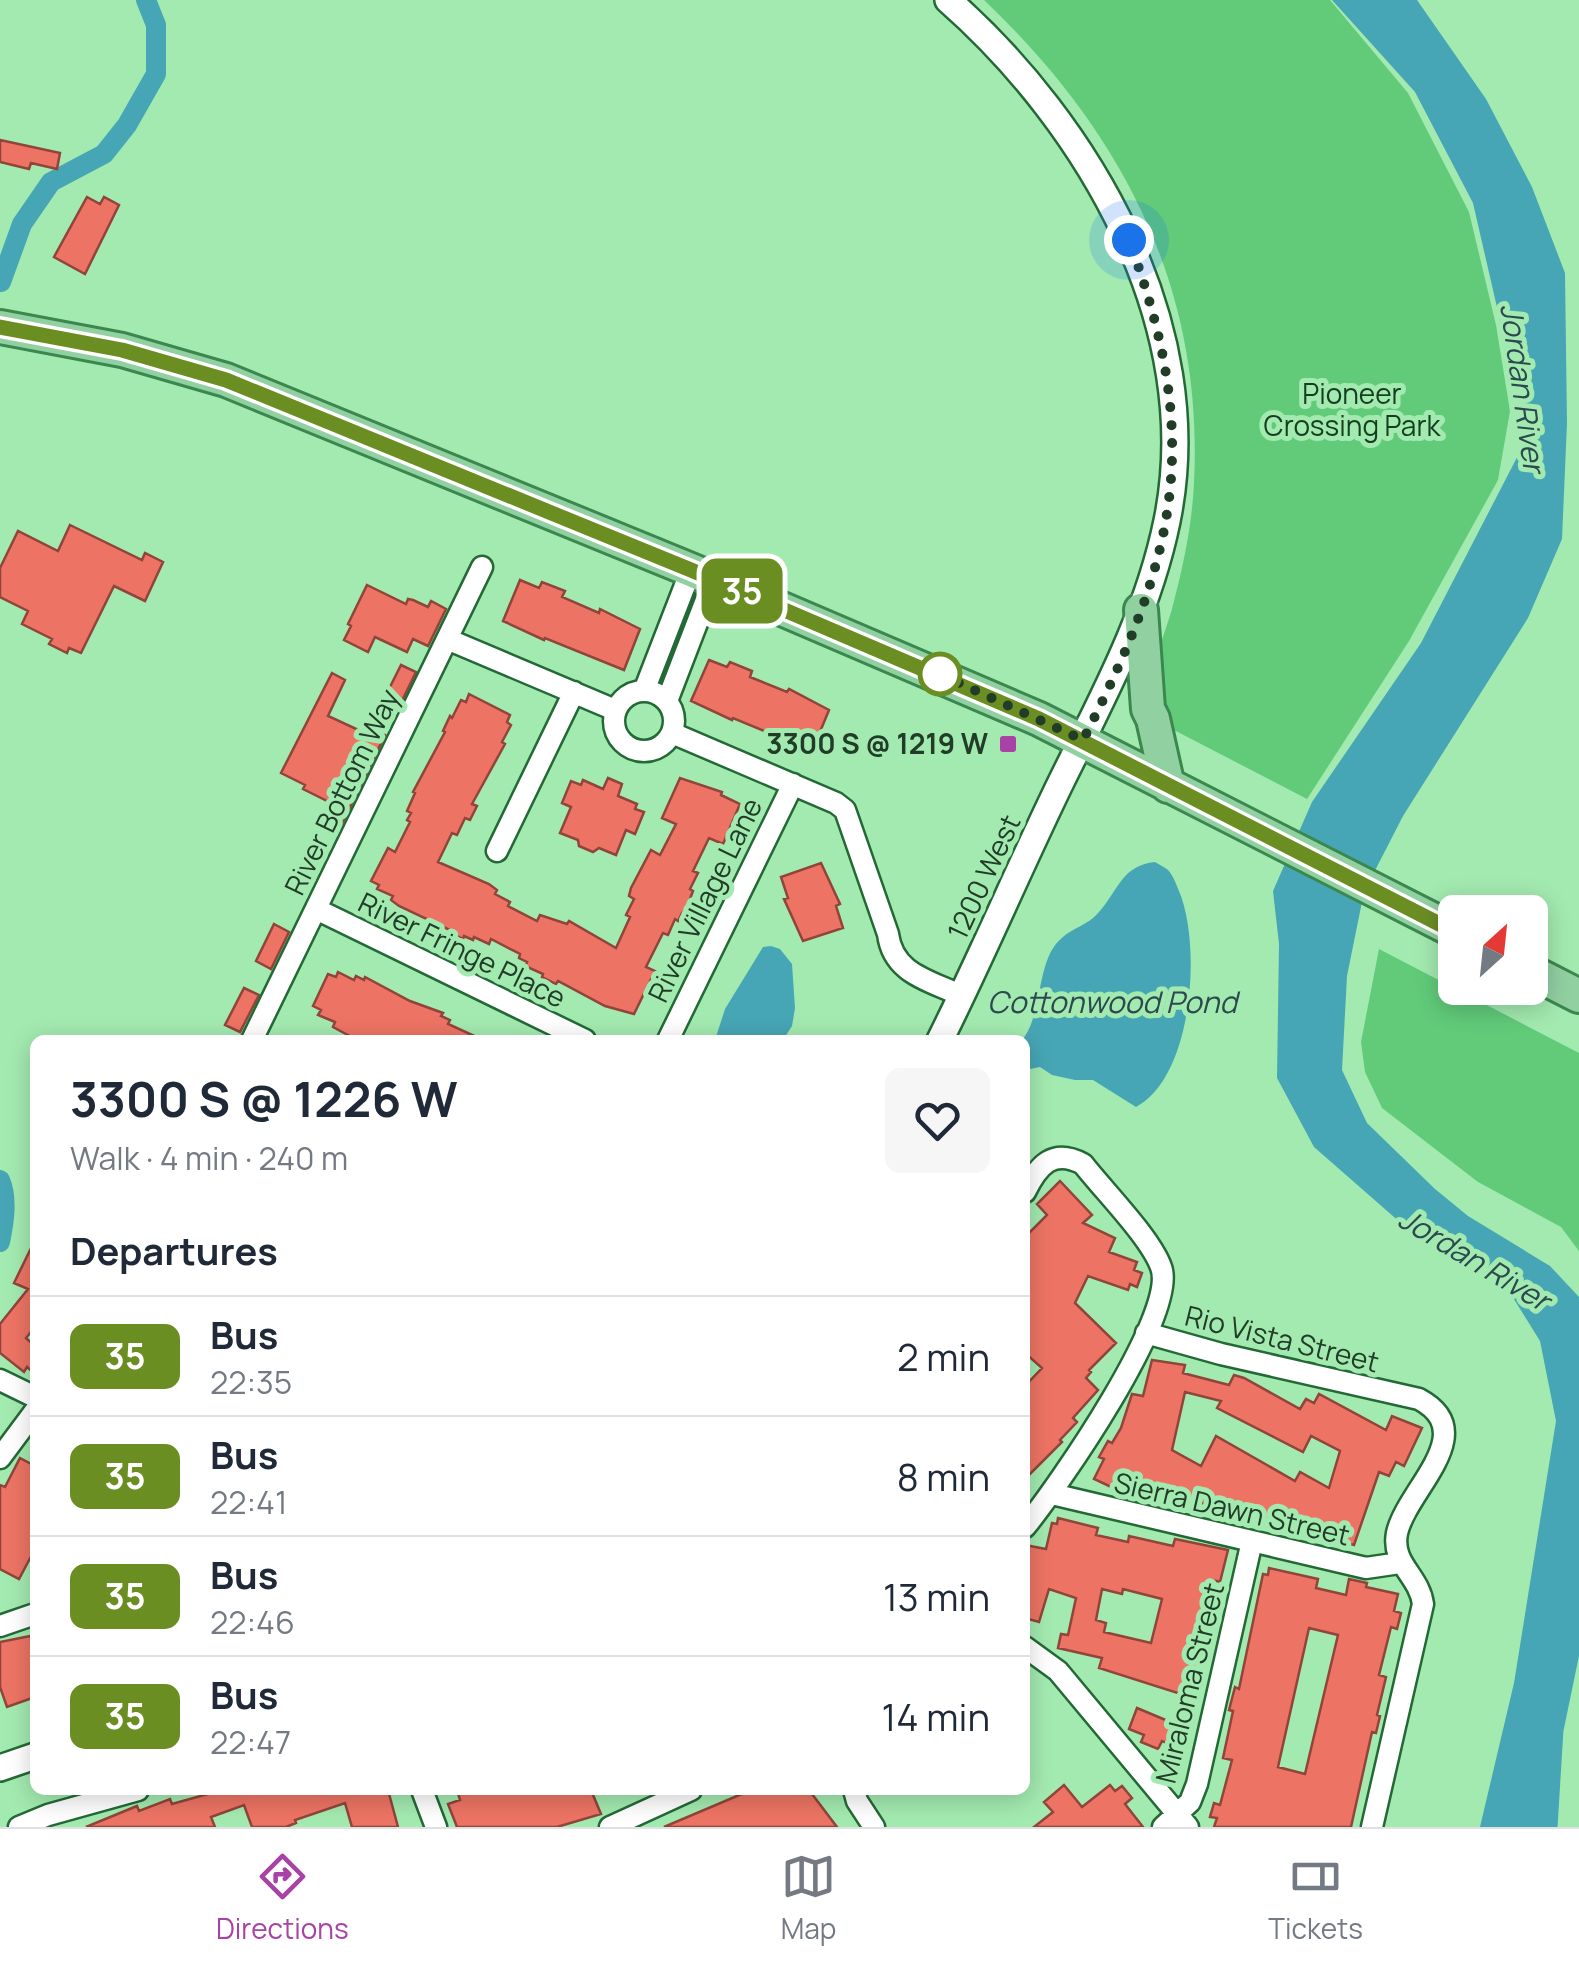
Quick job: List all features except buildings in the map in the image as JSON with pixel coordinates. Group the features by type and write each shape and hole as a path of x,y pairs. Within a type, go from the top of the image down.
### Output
{"main road":[{"path":"0,327 122,350 226,380 703,574 933,671 1083,740 1438,923"},
{"path":"1141,610 1148,709 1154,719 1168,786"},
{"path":"1548,980 1579,996"}],"street":[{"name":"1200 West","path":"942,1035 1126,651 1157,564 1168,517 1173,445 1168,376 1145,282 1110,202 1071,138 1023,76 948,0"},
{"name":"River Bottom Way","path":"254,1035 482,568"},
{"path":"644,691 703,574"},
{"path":"667,701 703,574"},
{"path":"447,639 616,710"},
{"path":"644,691 667,701 674,722 672,733 658,748 637,751 620,740 615,730 616,710 622,700 644,691"},
{"path":"497,851 574,692"},
{"path":"672,733 836,802 845,810 888,934 890,952 901,967 962,996"},
{"name":"River Village Lane","path":"670,1035 792,784"},
{"name":"River Fringe Place","path":"316,909 574,1035"},
{"name":"Rio Vista Street","path":"1030,1182 1038,1167 1048,1159 1071,1158 1083,1164 1161,1265 1164,1291 1146,1333 1418,1400 1434,1408 1443,1420 1442,1447 1396,1535 1400,1563"},
{"path":"1030,1521 1104,1415 1146,1333"},
{"path":"0,1380 30,1395"},
{"path":"0,1458 30,1418"},
{"name":"Sierra Dawn Street","path":"1052,1494 1366,1568 1400,1563"},
{"name":"Miraloma Street","path":"1176,1823 1197,1784 1252,1541"},
{"path":"1372,1827 1423,1604 1420,1585 1400,1563"},
{"path":"0,1626 30,1616"},
{"path":"1030,1650 1058,1670 1176,1823"},
{"path":"0,1768 30,1758"},
{"path":"19,1827 120,1795"},
{"path":"424,1795 436,1827"},
{"path":"610,1827 680,1795"},
{"path":"855,1795 874,1827"}],"green space":[{"name":"Pioneer Crossing Park","path":"984,0 1330,0 1408,93 1469,212 1496,325 1510,411 1498,480 1409,641 1307,799 1172,729 1157,705 1154,667 1180,578 1193,499 1194,412 1185,344 1169,280 1145,218 1114,160 1077,104"},
{"path":"1379,949 1438,980 1438,1005 1487,1005 1579,1053 1579,1251 1561,1227 1478,1182 1382,1108 1365,1072 1361,1042"}],"water":[{"path":"1332,0 1417,0 1486,99 1532,187 1565,273 1567,423 1562,539 1528,618 1403,816 1364,892 1347,976 1342,1070 1367,1123 1435,1189 1468,1216 1550,1266 1579,1297 1579,1578 1562,1635 1536,1827 1480,1827 1514,1683 1556,1421 1540,1341 1499,1275 1402,1224 1314,1147 1277,1078 1279,944 1273,891 1312,802 1421,643 1527,438 1473,203 1415,92"},
{"name":"Cottonwood Pond","path":"1155,862 1165,868 1179,891 1190,943 1191,975 1181,1040 1170,1068 1155,1091 1136,1107 1093,1080 1052,1075 1040,1067 1030,1069 1030,1035 1025,1035 1053,948 1099,912 1122,880 1144,864"},
{"path":"763,947 780,949 792,964 792,1026 786,1035 717,1035 725,1009"}],"waterway":[{"path":"1,282 22,224 51,182 104,154 127,125 156,74 156,25 146,0"},
{"path":"0,1180 5,1203 0,1242"},
{"name":"Jordan River","path":"1540,1827 1546,1729 1579,1569"}],"bus line":[{"name":"35","path":"0,327 122,350 226,380 691,570 1039,719 1438,923"}],"place":[{"name":"3300 S @ 1219 W","path":"1008,744"}],"route":[{"path":"940,674 933,671 1083,740 1126,651 1157,564 1168,517 1173,445 1168,376 1158,328 1129,240"}]}
